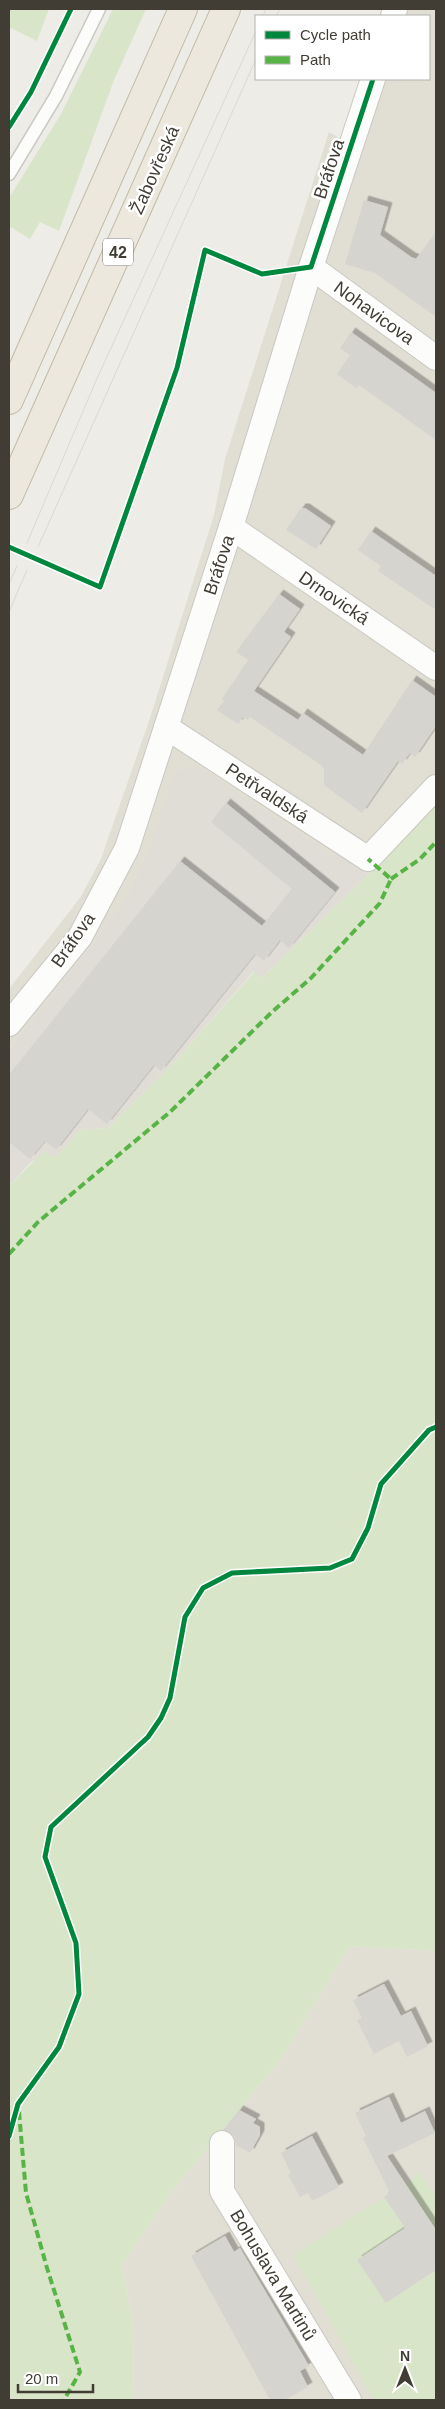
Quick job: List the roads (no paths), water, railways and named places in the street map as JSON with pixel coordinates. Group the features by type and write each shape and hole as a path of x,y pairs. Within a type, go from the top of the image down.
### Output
{"highway":[{"name":"42","path":"9,400 183,9"},
{"name":"Žabovřeská","path":"9,495 226,9"}],"street":[{"name":"Bráfova","path":"9,1024 80,937 123,856 231,527 311,267 373,80"},
{"name":"Nohavicova","path":"311,267 436,358"},
{"name":"Drnovická","path":"231,527 436,668"},
{"name":"Petřvaldská","path":"166,727 368,859 436,787"},
{"name":"Bohuslava Martinů","path":"222,2143 222,2191 349,2400"}],"lane":[{"path":"9,174 56,96 99,9"}],"tram line":[{"path":"263,15 266,9"},
{"path":"277,15 280,9"},
{"path":"27,543 95,383 255,33"},
{"path":"38,547 255,61"},
{"path":"9,584 17,566"},
{"path":"9,612 27,570"}]}
